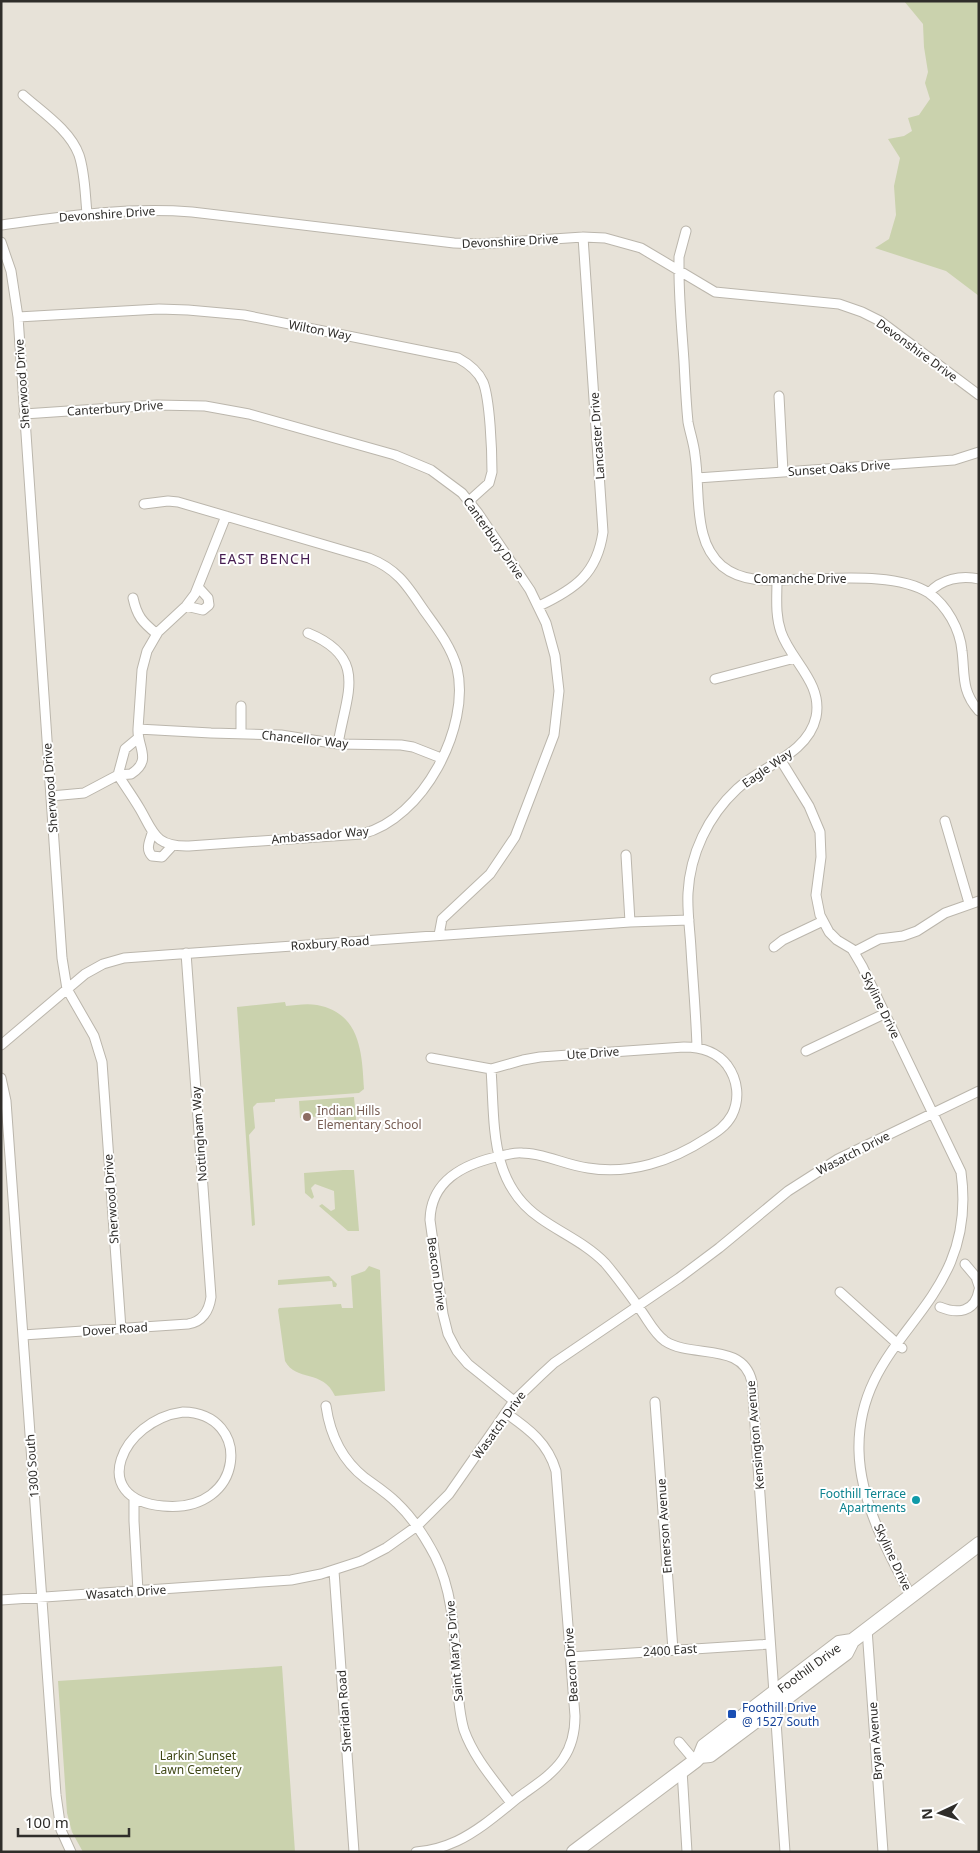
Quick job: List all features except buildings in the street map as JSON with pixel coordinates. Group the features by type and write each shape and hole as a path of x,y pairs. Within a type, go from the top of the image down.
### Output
{"main road":[{"name":"Foothill Drive","path":"574,1852 697,1758 704,1746 774,1700 839,1643 852,1641 979,1544"}],"street":[{"path":"22,95 62,130 75,147 82,167 88,213"},
{"name":"Devonshire Drive","path":"1,225 88,213 146,210 192,212 454,243 479,244 583,237 616,240 641,248 715,292 830,302 862,312 880,321 979,395"},
{"name":"Comanche Drive","path":"686,231 679,257 679,270 687,413 695,454 702,532 705,542 715,558 728,570 752,579 873,579 907,584 928,593 946,610 957,631 963,652 966,688 979,711"},
{"name":"Lancaster Drive","path":"539,606 570,590 586,574 596,560 603,532 583,237"},
{"name":"Sherwood Drive","path":"1,242 11,271 18,317 62,958 67,988 94,1036 102,1062 121,1329"},
{"name":"Wilton Way","path":"18,317 145,309 216,312 254,317 458,358 469,365 480,376 484,384 487,400 492,472 489,483 469,501"},
{"path":"779,396 784,472"},
{"name":"Canterbury Drive","path":"24,414 173,404 234,410 394,455 419,464 453,485 469,501 539,606 551,639 558,674 558,707 550,747 522,823 508,849 490,874 442,918 439,935"},
{"name":"Sunset Oaks Drive","path":"697,478 954,460 979,452"},
{"name":"Ambassador Way","path":"144,504 173,501 369,558 389,567 408,585 449,647 457,670 459,691 457,715 451,736 432,778 418,797 393,820 371,832 189,846 173,845 161,840 152,833"},
{"path":"50,796 84,793 118,775 131,774 140,766 143,753 137,739 143,663 146,651 156,634 186,606 198,587 226,516"},
{"path":"928,593 937,585 948,580 964,577 979,579"},
{"name":"Eagle Way","path":"697,1047 688,892 692,865 701,839 720,807 736,790 805,739 814,724 817,709 813,688 784,639 779,623 777,580"},
{"path":"186,606 203,610 209,604 208,598 198,587"},
{"path":"133,598 138,615 156,634"},
{"path":"308,633 321,638 336,650 344,660 349,674 350,687 338,744"},
{"path":"715,679 795,658"},
{"path":"241,734 242,706"},
{"name":"Chancellor Way","path":"138,729 287,735 338,744 407,746 441,758"},
{"path":"118,775 126,749 137,739"},
{"name":"Skyline Drive","path":"780,759 809,806 820,832 821,857 816,895 818,909 823,921 832,936 854,952 963,1177 971,1210"},
{"path":"118,775 140,808 152,833 148,846 149,853 152,856 162,857 173,845"},
{"path":"854,952 879,939 903,936 945,913 974,902 945,821"},
{"path":"626,855 630,922"},
{"name":"Roxbury Road","path":"1,1045 67,988 91,971 117,960 186,953 439,935 630,922 689,920"},
{"path":"774,947 783,940 823,921"},
{"name":"Nottingham Way","path":"186,953 211,1297 205,1314"},
{"path":"806,1051 884,1014"},
{"name":"Ute Drive","path":"491,1069 540,1057 697,1047"},
{"name":"Beacon Drive","path":"514,1401 468,1364 457,1352 448,1334 442,1314 430,1220 436,1194 448,1178 477,1161 513,1153 540,1155 578,1166 617,1170 660,1162 695,1146 720,1130 728,1122 735,1107 737,1094 734,1078 726,1063 713,1053 697,1047"},
{"path":"431,1058 491,1069"},
{"name":"Kensington Avenue","path":"491,1069 499,1157 508,1184 518,1199 538,1217 596,1254 639,1307 654,1330 664,1340 682,1348 732,1356 741,1361 750,1373 785,1852"},
{"name":"1300 South","path":"1,1078 6,1101 58,1811 64,1838 71,1852"},
{"name":"Wasatch Drive","path":"1,1600 282,1581 334,1571 379,1552 417,1526 438,1507 454,1488 514,1401 528,1386 554,1364 639,1307 719,1248 811,1174 838,1158 979,1091"},
{"path":"965,1264 976,1277 979,1286"},
{"path":"947,1297 936,1311 954,1312 966,1309 975,1301 979,1290"},
{"path":"840,1292 902,1348"},
{"name":"Dover Road","path":"23,1335 192,1323 199,1320 205,1314"},
{"name":"Skyline Drive","path":"911,1596 896,1567 868,1501 860,1471 858,1449 864,1412 871,1393 884,1370 921,1328"},
{"name":"Emerson Avenue","path":"655,1402 673,1650"},
{"name":"Saint Mary's Drive","path":"326,1406 333,1435 348,1461 366,1479 397,1503 417,1526 434,1554 449,1596 453,1618 459,1701 464,1729 477,1757 511,1803"},
{"path":"134,1498 151,1504 173,1506 197,1502 213,1494 224,1482 230,1466 230,1449 224,1434 218,1426 205,1417 190,1412 168,1415 145,1427 126,1447 120,1460 120,1474 123,1485 134,1498 138,1591"},
{"name":"Beacon Drive","path":"416,1852 440,1848 473,1832 551,1773 562,1761 570,1746 575,1724 556,1471 550,1454 541,1440 506,1413"},
{"name":"Sheridan Road","path":"334,1571 354,1852"},
{"name":"Bryan Avenue","path":"868,1629 883,1852"},
{"name":"2400 East","path":"570,1657 770,1644"},
{"path":"679,1742 697,1758"},
{"path":"682,1770 687,1852"}],"green space":[{"path":"904,1 979,1 979,296 946,271 875,248 889,239 896,215 894,186 900,158 888,139 904,136 912,131 908,118 919,115 930,99 925,83 928,72 923,24"},
{"path":"285,1002 286,1006 317,1005 332,1009 343,1017 351,1026 360,1049 364,1089 359,1093 275,1099 275,1102 257,1103 253,1107 255,1128 249,1135 255,1225 252,1226 237,1007"},
{"path":"354,1097 357,1129 335,1130 334,1115 300,1118 299,1101"},
{"path":"354,1170 359,1231 348,1231 319,1206 322,1204 331,1211 335,1209 334,1191 315,1184 311,1188 314,1197 312,1199 305,1193 304,1173"},
{"path":"369,1266 380,1270 385,1391 335,1396 324,1382 296,1372 285,1361 278,1310 279,1308 341,1304 342,1308 353,1308 351,1276 365,1271"},
{"path":"329,1276 337,1284 336,1287 333,1287 332,1281 278,1285 278,1280"},
{"name":"Larkin Sunset Lawn Cemetery","path":"282,1666 295,1852 83,1852 72,1832 67,1813 58,1681"}],"place":[{"name":"Indian Hills Elementary School","path":"307,1117"},
{"name":"Foothill Terrace Apartments","path":"916,1500"},
{"name":"Foothill Drive @ 1527 South","path":"732,1714"}],"district":[{"name":"EAST BENCH","path":"265,558"}]}
